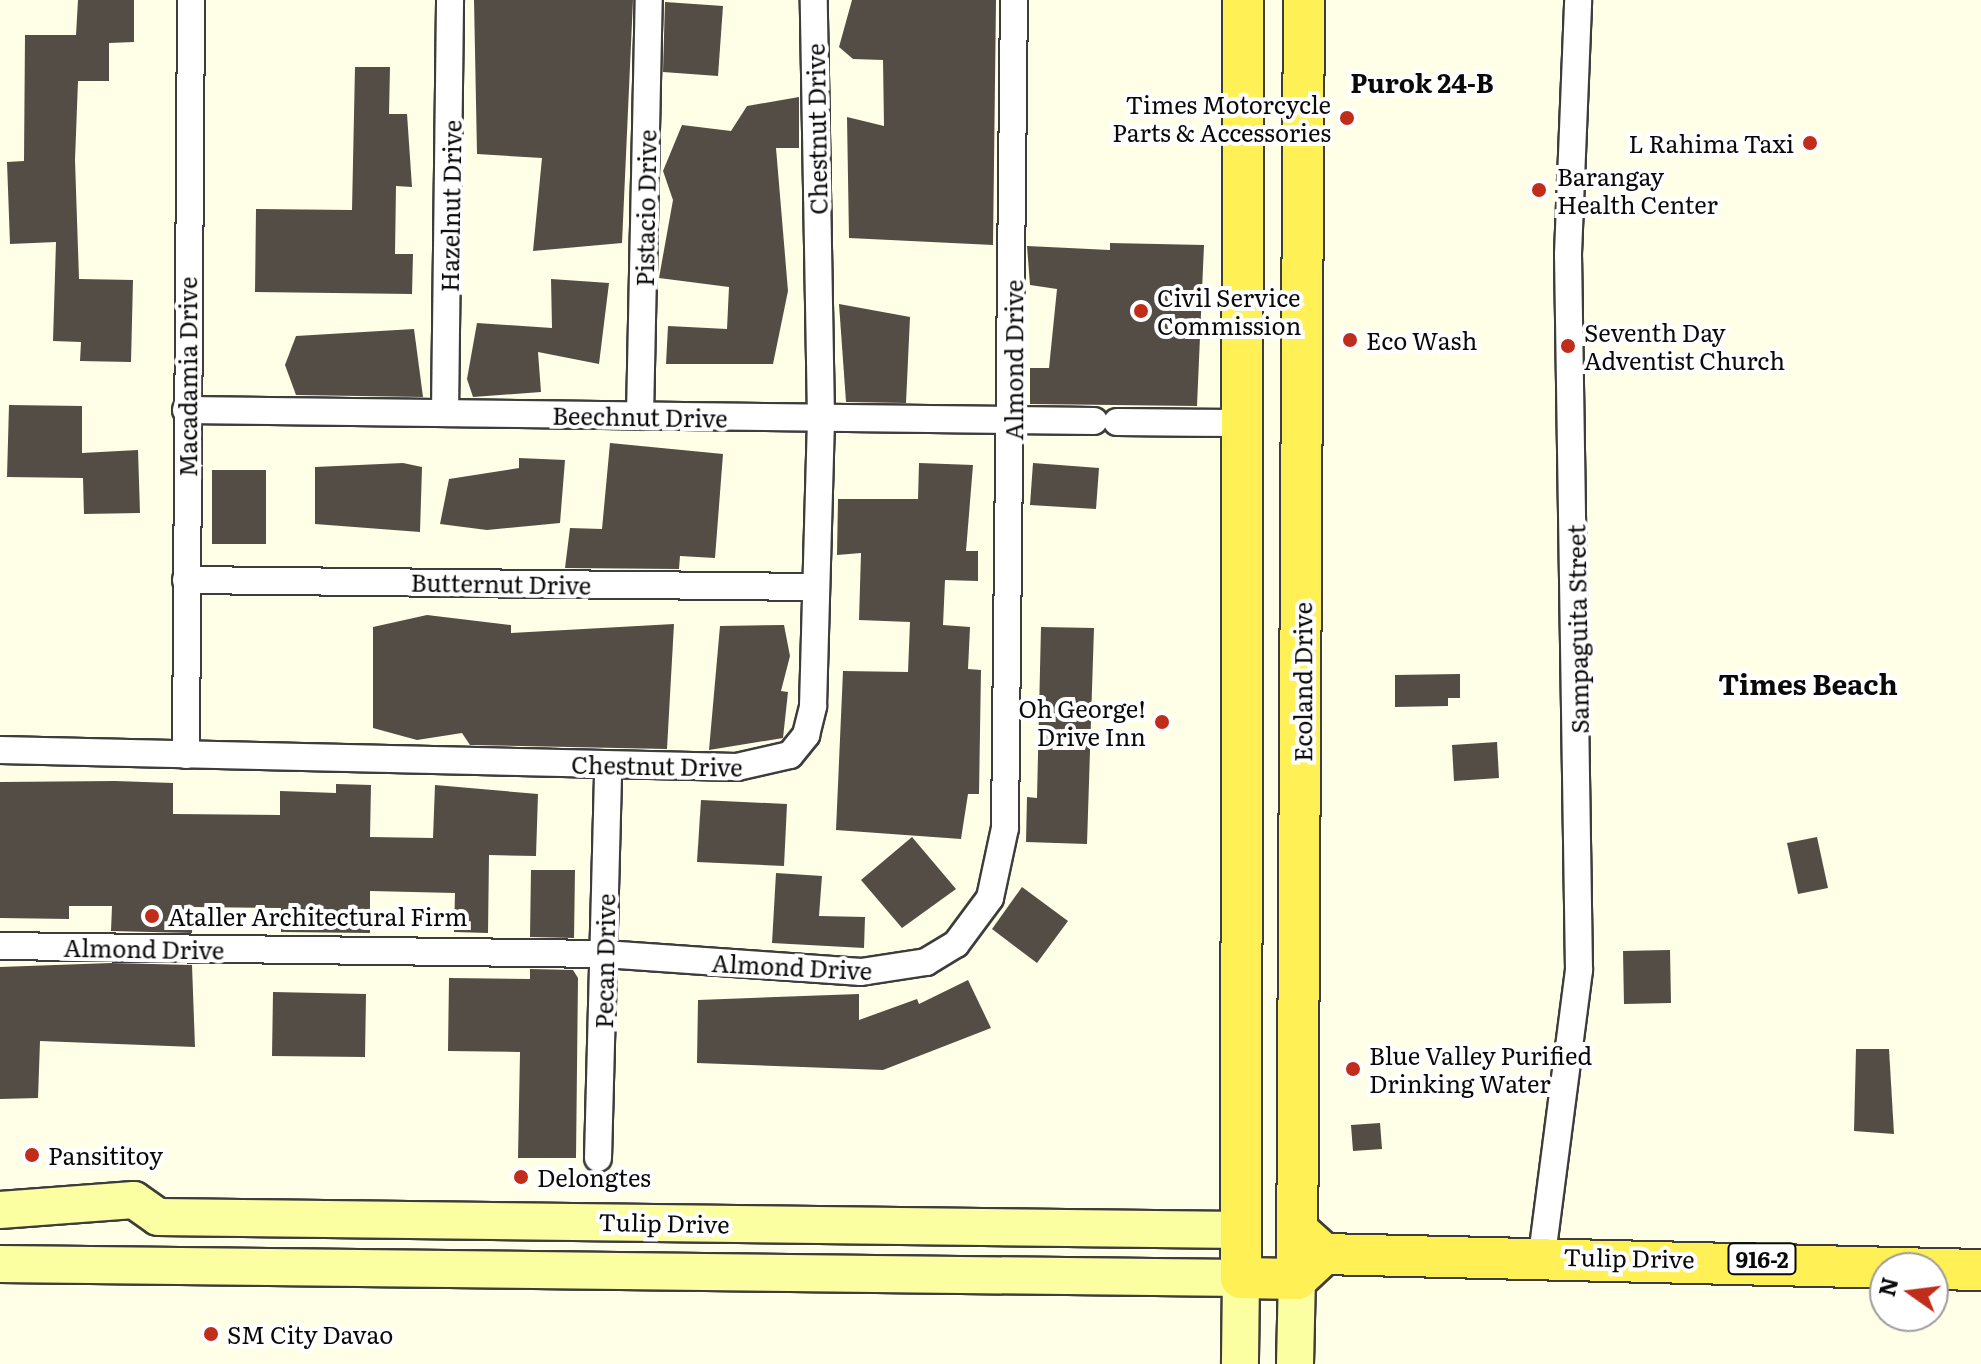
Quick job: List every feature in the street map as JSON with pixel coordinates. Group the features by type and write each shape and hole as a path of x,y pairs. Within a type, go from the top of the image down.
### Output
{"main road":[{"path":"1240,1364 1243,0"},
{"name":"Ecoland Drive","path":"1295,1364 1306,1255 1304,0"},
{"name":"Tulip Drive","path":"0,1210 134,1200 158,1217 1242,1230 1306,1255"},
{"path":"309,1218 311,1270"},
{"path":"536,1221 536,1272"},
{"path":"667,1222 667,1273"},
{"name":"Tulip Drive","path":"0,1264 311,1270 1241,1278 1306,1255 1542,1255 1981,1270"}],"street":[{"name":"Macadamia Drive","path":"186,755 191,0"},
{"name":"Hazelnut Drive","path":"445,413 450,0"},
{"name":"Pistacio Drive","path":"640,416 649,0"},
{"name":"Chestnut Drive","path":"0,750 737,767 790,755 806,735 813,706 821,418 814,0"},
{"name":"Almond Drive","path":"0,946 604,954 895,969 926,962 977,921 1001,863 1005,828 1013,420 1014,0"},
{"name":"Sampaguita Street","path":"1542,1255 1579,970 1568,254 1578,0"},
{"name":"Beechnut Drive","path":"186,410 1243,423"},
{"name":"Butternut Drive","path":"186,580 816,587"},
{"name":"Pecan Drive","path":"598,1158 608,765"}],"building":[{"path":"78,0 134,0 134,42 109,43 109,81 78,81 75,160 79,279 133,280 131,362 80,361 81,342 53,341 56,242 10,244 7,162 24,161 25,35 76,35"},
{"path":"474,0 633,0 622,243 533,251 542,158 477,154"},
{"path":"852,0 996,0 993,245 849,238 847,117 884,126 883,60 853,59 839,47"},
{"path":"665,2 723,6 718,76 663,72"},
{"path":"355,67 390,67 389,114 407,114 412,187 396,186 395,254 413,254 412,294 255,292 256,209 352,210"},
{"path":"799,97 799,148 776,148 788,291 773,364 666,364 668,326 727,329 729,287 659,278 673,200 663,171 682,125 731,131 747,106"},
{"path":"1110,243 1204,245 1197,406 1030,404 1030,368 1049,368 1057,289 1030,285 1027,246 1110,250"},
{"path":"551,279 609,283 599,364 538,352 541,392 473,397 467,379 477,323 552,328"},
{"path":"839,304 910,317 906,403 846,402"},
{"path":"414,329 423,397 296,395 285,365 296,336"},
{"path":"9,405 82,406 82,453 138,450 140,513 84,514 83,478 7,477"},
{"path":"610,443 723,454 715,558 680,556 679,569 565,568 570,528 602,529"},
{"path":"519,458 565,460 560,523 487,530 440,524 449,479 519,468"},
{"path":"403,463 422,467 420,532 315,524 315,467"},
{"path":"919,463 973,465 966,551 978,551 978,581 945,580 943,625 970,627 968,669 981,670 979,794 968,794 961,839 836,830 843,671 908,672 910,622 859,620 861,553 837,555 838,499 918,499"},
{"path":"1033,463 1099,468 1096,509 1030,505"},
{"path":"212,470 266,470 266,544 212,544"},
{"path":"427,615 511,625 511,633 674,624 667,749 470,745 462,733 417,740 373,728 373,627"},
{"path":"784,625 790,656 781,691 788,692 783,738 709,750 720,626"},
{"path":"1041,627 1094,628 1087,844 1026,842 1027,797 1037,798"},
{"path":"1460,674 1460,698 1448,698 1448,706 1395,707 1395,675"},
{"path":"1497,742 1499,778 1454,781 1452,745"},
{"path":"0,782 173,783 173,814 280,815 280,791 336,793 336,784 371,785 370,837 433,838 435,785 538,794 536,856 489,855 488,933 454,932 455,893 370,891 370,933 281,932 281,908 193,907 192,933 111,931 112,906 69,906 69,919 0,918"},
{"path":"701,800 787,804 784,866 697,862"},
{"path":"912,837 956,889 902,928 861,880"},
{"path":"1817,837 1828,888 1798,894 1787,843"},
{"path":"531,870 575,870 574,938 530,937"},
{"path":"776,873 822,876 819,916 865,917 864,948 772,943"},
{"path":"1022,887 1068,921 1037,963 992,929"},
{"path":"1670,950 1671,1003 1624,1004 1623,951"},
{"path":"111,963 192,965 195,1047 40,1041 38,1098 0,1099 0,967"},
{"path":"530,969 573,970 578,978 576,1158 518,1158 520,1052 448,1051 449,978 530,979"},
{"path":"968,980 991,1028 883,1070 697,1063 698,1000 859,994 859,1020 917,999 919,1004"},
{"path":"273,992 366,994 365,1057 272,1056"},
{"path":"1856,1049 1889,1049 1894,1134 1854,1131"},
{"path":"1380,1123 1382,1149 1353,1151 1351,1125"}],"place":[{"name":"Times Motorcycle Parts & Accessories","path":"1347,118"},
{"name":"L Rahima Taxi","path":"1810,143"},
{"name":"Barangay Health Center","path":"1539,190"},
{"name":"Civil Service Commission","path":"1141,311"},
{"name":"Eco Wash","path":"1350,340"},
{"name":"Seventh Day Adventist Church","path":"1568,346"},
{"name":"Oh George! Drive Inn","path":"1162,722"},
{"name":"Ataller Architectural Firm","path":"152,916"},
{"name":"Blue Valley Purified Drinking Water","path":"1353,1069"},
{"name":"Pansititoy","path":"32,1155"},
{"name":"Delongtes","path":"521,1177"},
{"name":"SM City Davao","path":"211,1334"}],"district":[{"name":"Purok 24-B","path":"1422,82"},
{"name":"Times Beach","path":"1808,683"}]}
